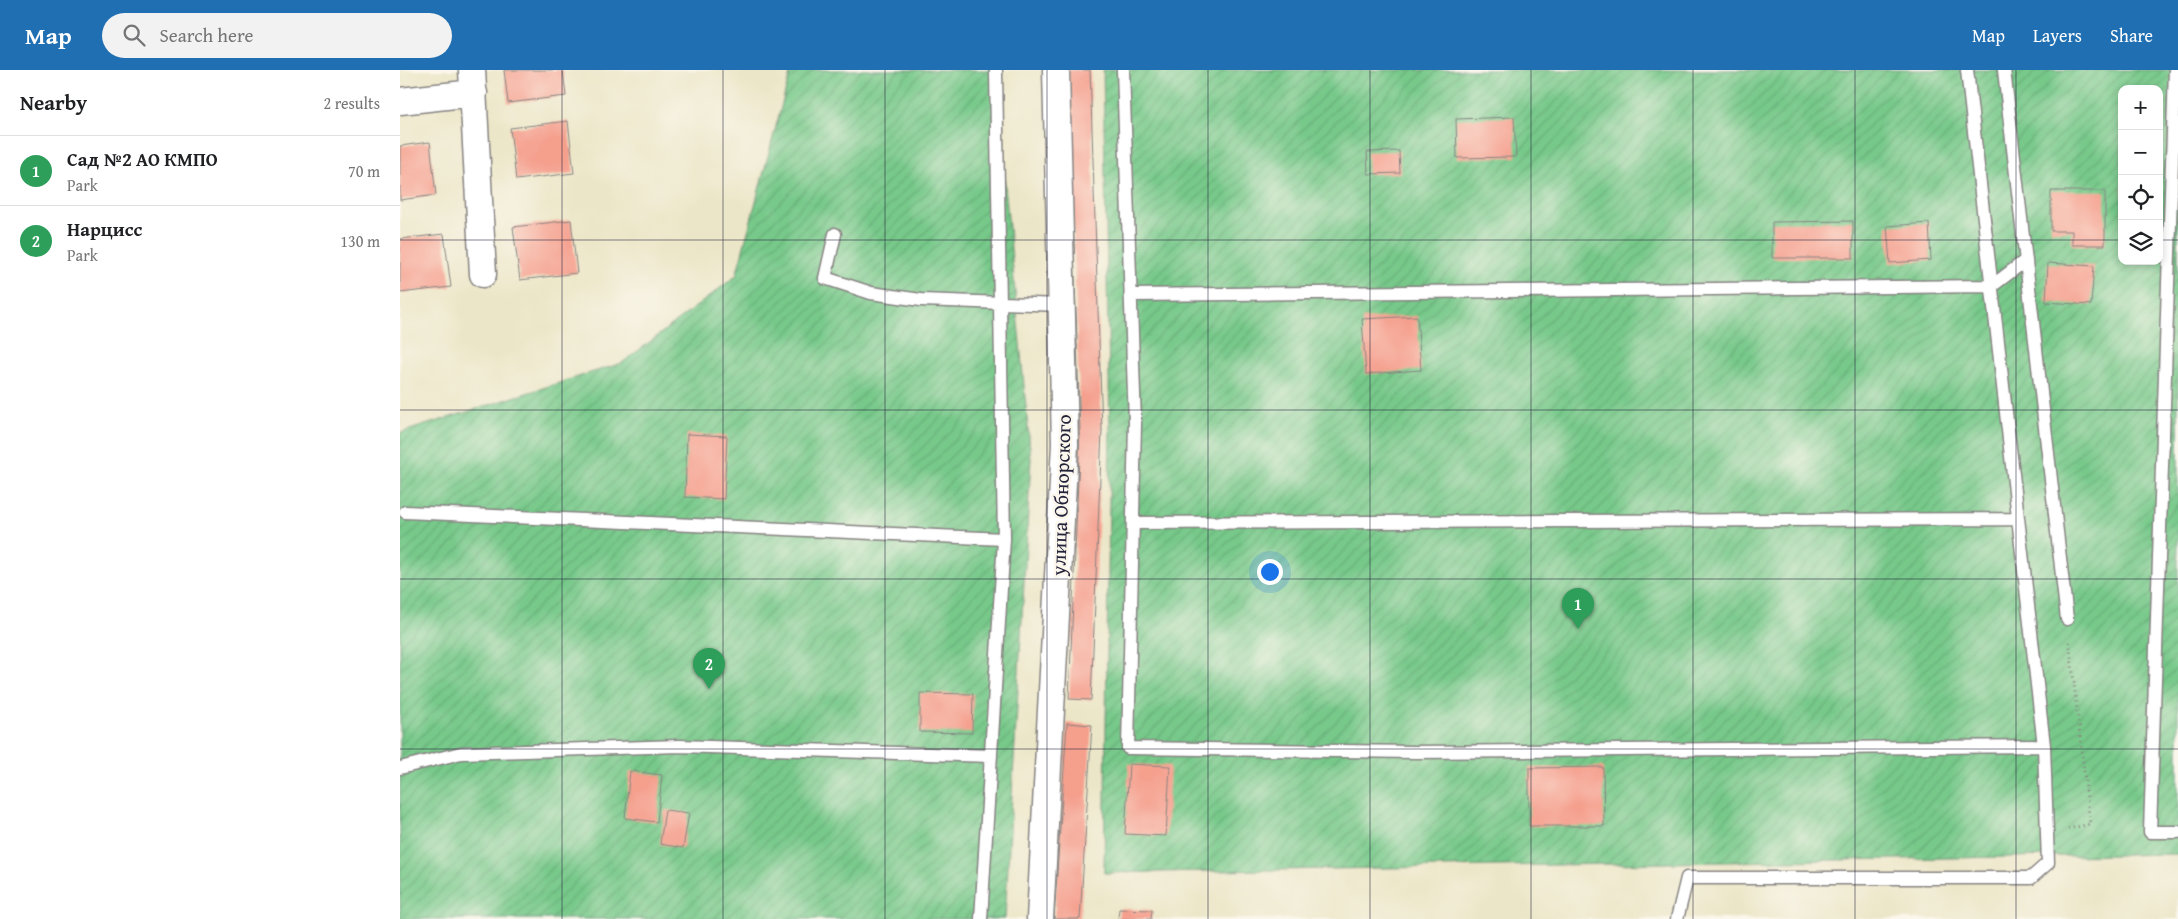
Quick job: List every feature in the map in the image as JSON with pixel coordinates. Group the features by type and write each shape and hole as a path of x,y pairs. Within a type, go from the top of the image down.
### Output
{"street":[{"name":"улица Обнорского","path":"1040,919 1065,444 1056,70"},
{"path":"400,101 473,82 483,274"}],"lane":[{"path":"1123,70 1136,423 1128,748 1416,752 2044,746"},
{"path":"1677,919 1687,878 2031,878 2048,863 2044,746 1967,70"},
{"path":"2004,70 2067,619"},
{"path":"2175,70 2150,832 2178,832"},
{"path":"981,919 1004,539 996,71"},
{"path":"835,234 825,278 871,293 921,300 1062,305"},
{"path":"1131,295 1992,286 2026,260"},
{"path":"405,512 1004,539"},
{"path":"1133,523 2018,519"},
{"path":"400,768 461,753 679,746 991,756"}],"path":[{"path":"2047,835 2090,824 2067,619"}],"green space":[{"path":"791,70 994,70 1031,459 1005,919 400,919 400,433 622,363 736,276"},
{"path":"1103,70 2178,70 2178,854 1104,873 1110,429"}],"building":[{"path":"504,70 563,70 566,96 508,103"},
{"path":"1068,70 1090,70 1102,430 1091,700 1069,699 1080,431"},
{"path":"1514,117 1516,157 1457,158 1456,119"},
{"path":"568,121 574,173 516,180 510,128"},
{"path":"430,142 436,195 400,200 400,146"},
{"path":"1399,151 1400,173 1368,174 1367,152"},
{"path":"2051,191 2105,191 2105,245 2072,245 2072,231 2051,231"},
{"path":"571,220 577,273 520,280 513,227"},
{"path":"1853,221 1853,258 1772,258 1772,222"},
{"path":"1929,223 1931,260 1890,263 1887,226"},
{"path":"444,234 451,287 400,293 400,239"},
{"path":"2048,263 2094,266 2091,305 2046,302"},
{"path":"1417,316 1421,370 1366,374 1362,319"},
{"path":"687,434 727,436 724,499 685,497"},
{"path":"920,693 973,694 972,733 920,732"},
{"path":"1067,723 1092,725 1080,919 1054,919"},
{"path":"1129,764 1170,766 1166,836 1125,834"},
{"path":"1603,767 1604,826 1529,826 1529,768"},
{"path":"630,771 662,775 657,822 625,818"},
{"path":"665,810 689,813 683,848 660,844"},
{"path":"1119,909 1152,910 1151,919 1118,919"}],"place":[{"name":"Сад №2 АО КМПО","path":"1578,629"},
{"name":"Нарцисс","path":"709,689"}]}
